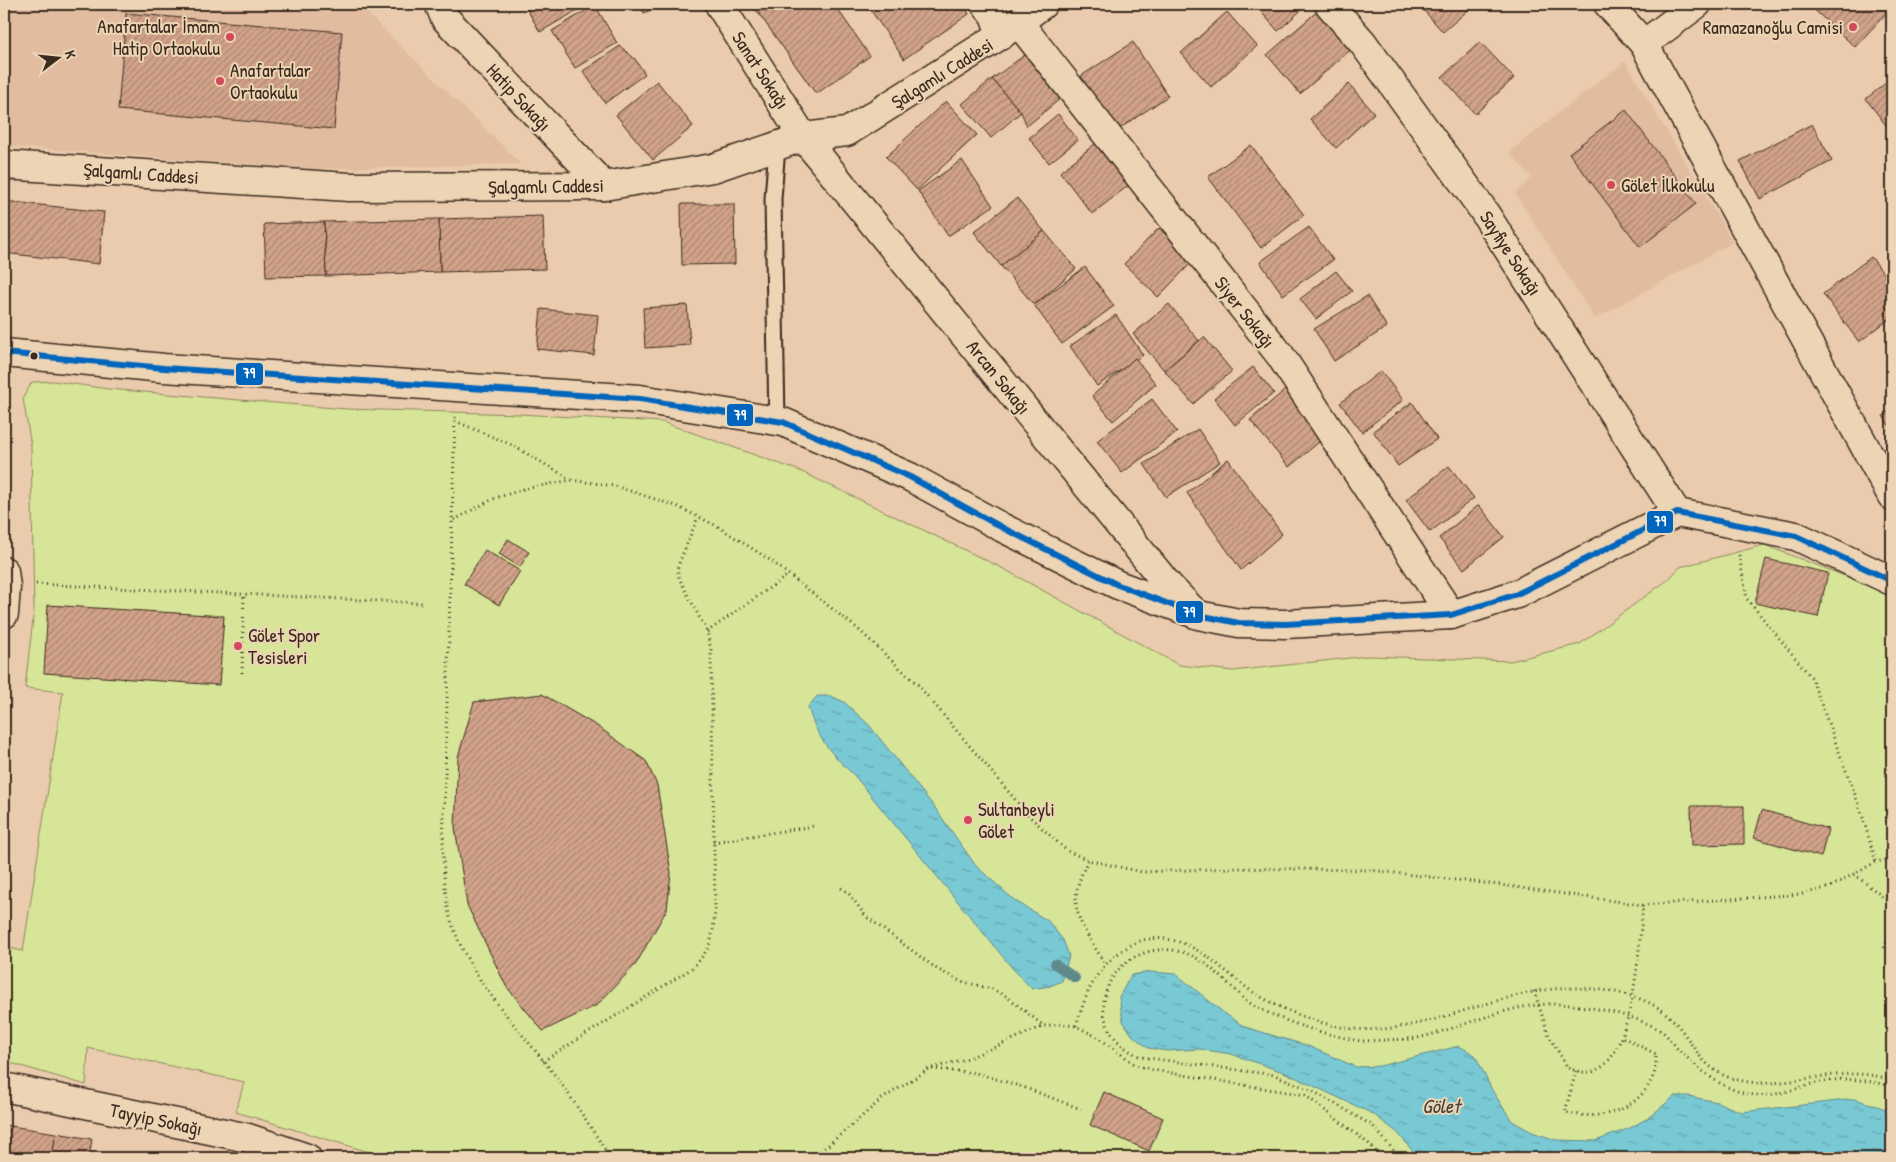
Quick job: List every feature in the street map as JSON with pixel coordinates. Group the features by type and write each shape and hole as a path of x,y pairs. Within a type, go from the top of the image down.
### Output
{"street":[{"name":"Hatip Sokağı","path":"439,4 445,18 604,186"},
{"name":"Sanat Sokağı","path":"718,4 804,137"},
{"name":"Siyer Sokağı","path":"986,4 994,15 1010,29 1280,355 1451,615"},
{"name":"Şalgamlı Caddesi","path":"4,164 349,187 604,186 713,168 804,137 848,132 1010,29 1043,4"},
{"name":"Sayfiye Sokağı","path":"1329,4 1363,43 1481,207 1678,513"},
{"path":"1608,4 1644,44 1892,496"},
{"path":"1644,44 1697,4"},
{"name":"Arcan Sokağı","path":"804,137 1162,577 1198,615"},
{"path":"4,353 164,368 640,399 777,421 910,477 1003,528 1118,585 1198,615 1239,623 1285,624 1451,615 1517,594 1678,513 1796,536 1892,581"},
{"path":"4,582 4,614"},
{"name":"Tayyip Sokağı","path":"4,1087 247,1148 307,1158"}],"lane":[{"path":"777,146 773,199 777,421"}],"path":[{"path":"455,386 454,520 443,846 444,890 455,933 472,964 511,1023 560,1082 611,1158"},
{"path":"455,421 512,445 571,480"},
{"path":"454,520 501,496 540,485 571,480 615,486 676,506 717,526 770,560 858,629 918,685 1028,816 1067,850 1088,860 1142,872 1233,868 1370,870 1643,905 1802,894 1830,886 1876,862 1892,859"},
{"path":"543,1061 691,969 706,954 712,938 714,912 711,650 707,632 679,578 678,568 698,517"},
{"path":"1733,524 1747,599 1811,677 1860,808 1876,862"},
{"path":"707,632 788,575"},
{"path":"4,582 423,604"},
{"path":"242,673 244,594"},
{"path":"713,842 814,826"},
{"path":"1088,860 1076,894 1076,908 1105,964"},
{"path":"1854,874 1892,904"},
{"path":"841,888 850,892 859,910 868,918 937,969 960,981 992,988 1006,996 1044,1026"},
{"path":"1534,991 1558,1054 1568,1068 1582,1073 1597,1070 1612,1057 1622,1037 1628,1017 1643,905"},
{"path":"1884,948 1892,930"},
{"path":"1076,1026 1087,992 1105,964 1132,944 1148,939 1182,942 1200,951 1250,990 1267,1000 1324,1023 1348,1029 1375,1031 1401,1028 1534,991 1552,988 1606,990 1653,1005 1670,1017 1697,1055 1712,1068 1730,1078 1778,1083 1822,1075 1854,1073 1892,1080"},
{"path":"1400,1158 1373,1126 1313,1091 1275,1075 1141,1056 1127,1050 1114,1039 1104,1017 1102,996 1112,976 1130,961 1151,950 1172,950 1203,961 1245,1000 1262,1009 1329,1035 1359,1041 1420,1037 1481,1018 1538,1005 1588,1006 1628,1017 1661,1031 1692,1063 1722,1086 1749,1095 1780,1094 1825,1081 1858,1079 1892,1086"},
{"path":"813,1158 882,1099 929,1069 969,1058 1044,1026 1058,1024 1076,1026 1099,1038 1136,1065 1153,1070 1305,1095 1369,1144 1382,1158"},
{"path":"1576,1071 1565,1112 1581,1116 1602,1116 1628,1107 1647,1087 1655,1072 1656,1054 1622,1037"},
{"path":"929,1069 976,1073 1023,1087 1081,1109"}],"shaded area":[{"name":"Anafartalar Ortaokulu","path":"4,4 367,4 369,15 521,164 311,169 4,146"},
{"name":"Gölet İlkokulu","path":"1625,61 1733,242 1595,319 1515,193 1532,178 1509,152"}],"green space":[{"name":"Sultanbeyli Gölet","path":"53,381 108,389 347,409 519,414 662,422 800,471 1000,567 1179,665 1233,671 1368,656 1511,661 1580,644 1669,579 1680,567 1764,545 1892,594 1892,1158 389,1158 236,1112 244,1082 88,1048 86,1085 4,1061 4,947 23,951 63,692 25,688 34,610 31,446 23,398 32,382"}],"water":[{"path":"817,696 831,696 844,702 869,725 935,808 976,866 1014,900 1048,921 1063,940 1069,956 1062,981 1050,986 1032,989 1013,969 853,774 825,744 815,727 808,707"},
{"name":"Gölet","path":"1151,972 1176,974 1224,1013 1245,1027 1308,1046 1356,1067 1380,1066 1459,1046 1475,1055 1493,1092 1512,1121 1532,1132 1556,1140 1596,1141 1630,1128 1648,1118 1675,1096 1688,1096 1717,1102 1741,1112 1855,1099 1892,1111 1892,1158 1418,1158 1398,1133 1373,1114 1286,1073 1231,1054 1199,1049 1167,1051 1148,1048 1132,1035 1123,1021 1119,997 1131,975"}],"building":[{"path":"524,4 574,4 578,10 540,32"},
{"path":"639,4 664,4 644,13"},
{"path":"752,4 834,4 870,56 816,94"},
{"path":"878,4 963,4 969,14 904,59 870,9"},
{"path":"1254,4 1308,4 1278,31"},
{"path":"1418,4 1475,4 1443,32"},
{"name":"Ramazanoğlu Camisi","path":"1808,4 1892,4 1892,7 1855,47"},
{"path":"595,5 617,43 575,68 552,31"},
{"path":"1321,8 1356,45 1300,94 1267,55"},
{"path":"1227,12 1257,46 1211,87 1181,53"},
{"path":"126,13 342,32 334,129 118,110"},
{"path":"1133,42 1168,96 1116,131 1081,76"},
{"path":"1480,42 1514,78 1475,114 1442,77"},
{"path":"620,46 635,59 645,74 605,103 583,71"},
{"path":"1026,54 1061,98 1027,126 1021,112 992,79"},
{"path":"1892,78 1892,133 1866,99"},
{"path":"992,79 1021,112 991,138 962,104"},
{"path":"657,81 693,126 653,160 616,115"},
{"path":"1349,84 1374,113 1336,148 1310,119"},
{"path":"946,101 977,135 917,190 886,157"},
{"path":"1626,110 1696,204 1640,247 1569,153"},
{"path":"1058,114 1078,140 1049,163 1029,138"},
{"path":"1812,124 1832,161 1760,199 1740,161"},
{"path":"1096,143 1129,185 1092,214 1060,172"},
{"path":"1251,145 1304,215 1261,248 1208,177"},
{"path":"962,160 993,206 948,236 918,191"},
{"path":"1017,198 1044,231 1001,266 974,232"},
{"path":"4,201 104,212 99,264 4,253"},
{"path":"681,204 734,204 735,264 682,265"},
{"path":"543,216 545,269 440,272 439,219"},
{"path":"439,219 440,272 326,276 324,222"},
{"path":"324,222 326,276 266,277 264,224"},
{"path":"1309,227 1333,260 1283,295 1260,262"},
{"path":"1159,228 1193,261 1158,297 1124,264"},
{"path":"1044,231 1076,269 1034,305 1001,266"},
{"path":"1871,257 1892,284 1892,317 1859,342 1823,294"},
{"path":"1085,267 1114,306 1062,344 1034,305"},
{"path":"1336,271 1352,291 1316,319 1300,299"},
{"path":"1367,296 1387,327 1334,361 1314,329"},
{"path":"1169,304 1199,341 1164,370 1133,334"},
{"path":"687,305 690,345 645,348 643,308"},
{"path":"541,309 598,315 594,355 537,349"},
{"path":"1116,315 1143,355 1097,386 1070,346"},
{"path":"1204,337 1232,371 1193,404 1164,370"},
{"path":"1135,358 1156,384 1113,421 1092,396"},
{"path":"1253,367 1274,393 1235,425 1214,398"},
{"path":"1381,371 1403,400 1362,432 1340,403"},
{"path":"1285,390 1325,437 1289,467 1250,420"},
{"path":"1152,399 1177,432 1122,473 1097,441"},
{"path":"1412,402 1437,439 1398,466 1373,431"},
{"path":"1892,410 1892,430 1883,416"},
{"path":"1198,429 1220,462 1166,497 1144,464"},
{"path":"1228,459 1282,534 1241,570 1187,493"},
{"path":"1449,466 1474,498 1430,532 1406,500"},
{"path":"1479,505 1504,537 1464,569 1439,538"},
{"path":"508,539 529,552 520,567 499,554"},
{"path":"485,550 520,571 499,605 464,584"},
{"path":"1766,559 1828,573 1818,617 1755,603"},
{"path":"48,605 224,616 219,685 44,673"},
{"path":"542,694 597,726 646,761 657,785 671,873 667,909 636,964 597,1005 543,1031 506,986 467,905 455,827 458,757 474,702"},
{"path":"1691,806 1744,806 1744,844 1692,845"},
{"path":"1762,810 1828,829 1821,857 1754,838"},
{"path":"1104,1092 1163,1118 1149,1151 1090,1125"},
{"path":"4,1125 56,1133 52,1158 4,1158"},
{"path":"56,1133 92,1139 89,1158 52,1158"}],"waterway":[{"path":"1055,964 1075,978"}],"transit line":[{"name":"79","path":"4,353 164,368 640,399 783,422 910,477 1003,528 1118,585 1198,615 1239,623 1285,624 1451,615 1517,594 1677,513 1796,536 1892,581"}],"place":[{"name":"Ramazanoğlu Camisi","path":"1853,27"},
{"name":"Anafartalar İmam Hatip Ortaokulu","path":"230,37"},
{"name":"Anafartalar Ortaokulu","path":"220,81"},
{"name":"Gölet İlkokulu","path":"1611,185"},
{"name":"Gölet Spor Tesisleri","path":"238,646"},
{"name":"Sultanbeyli Gölet","path":"968,820"}]}
